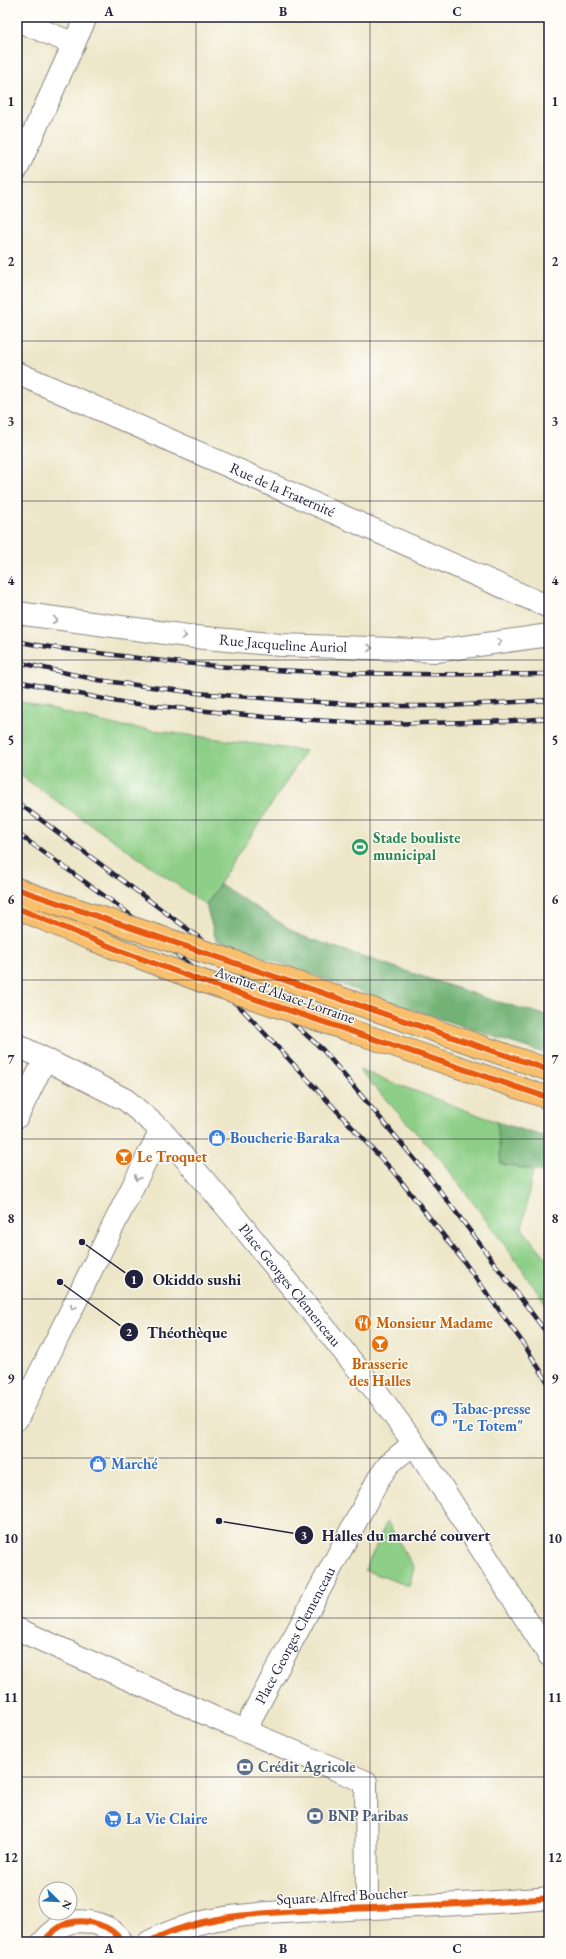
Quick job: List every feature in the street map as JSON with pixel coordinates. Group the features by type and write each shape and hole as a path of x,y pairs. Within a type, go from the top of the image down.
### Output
{"main road":[{"name":"Avenue d'Alsace-Lorraine","path":"17,889 251,967 549,1070"},
{"name":"Avenue d'Alsace-Lorraine","path":"17,908 91,939 199,980 549,1098"}],"street":[{"path":"17,169 86,17"},
{"path":"17,20 74,44"},
{"name":"Rue de la Fraternité","path":"17,374 544,603"},
{"name":"Rue Jacqueline Auriol","path":"17,613 195,637 355,648 436,651 549,635"},
{"name":"Place Georges Clemenceau","path":"17,1044 126,1100 157,1126 230,1211 379,1395 413,1444 549,1655"},
{"path":"17,1118 45,1058"},
{"path":"17,1419 157,1126"},
{"name":"Place Georges Clemenceau","path":"248,1732 252,1716 379,1478 390,1463 413,1444"},
{"path":"17,1629 248,1732 366,1782 367,1907"},
{"name":"Square Alfred Boucher","path":"149,1942 167,1934 224,1917 367,1907 546,1899"},
{"path":"43,1942 52,1932 68,1923 86,1921 104,1926 122,1942"}],"green space":[{"path":"17,701 115,725 306,751 206,905 17,773"},
{"path":"220,884 299,935 498,1002 549,1016 549,1055 390,1002 216,940 206,905"},
{"path":"359,1070 497,1122 501,1164 533,1170 522,1229 549,1261 549,1309 512,1255 443,1162"},
{"path":"497,1122 549,1138 549,1173 501,1164"},
{"path":"387,1521 414,1568 409,1586 365,1570"}],"railway":[{"path":"17,641 50,647 162,661 272,670 383,674 549,674"},
{"path":"17,662 98,680 197,693 286,700 382,706 448,706 549,700"},
{"path":"17,681 118,702 265,717 379,724 513,721 549,718"},
{"path":"17,802 197,936 323,1050 428,1175 549,1336"},
{"path":"17,833 124,910 242,1009 393,1171 465,1263 523,1343 549,1384"}],"cycle path":[{"path":"17,889 549,1070"},
{"path":"17,908 121,951 199,980 549,1098"},
{"path":"149,1942 169,1932 191,1925 235,1916 281,1912 465,1904 549,1898"},
{"path":"43,1942 51,1933 61,1926 68,1923 83,1921 106,1927 118,1936 122,1942"}],"place":[{"name":"Stade bouliste municipal","path":"360,847"},
{"name":"Boucherie Baraka","path":"217,1138"},
{"name":"Le Troquet","path":"124,1157"},
{"name":"Okiddo sushi","path":"82,1242"},
{"name":"Théothèque","path":"60,1282"},
{"name":"Monsieur Madame","path":"363,1323"},
{"name":"Brasserie des Halles","path":"380,1344"},
{"name":"Tabac-presse \"Le Totem\"","path":"439,1418"},
{"name":"Marché","path":"98,1464"},
{"name":"Halles du marché couvert","path":"219,1521"},
{"name":"Crédit Agricole","path":"245,1767"},
{"name":"BNP Paribas","path":"315,1816"},
{"name":"La Vie Claire","path":"113,1819"}]}
